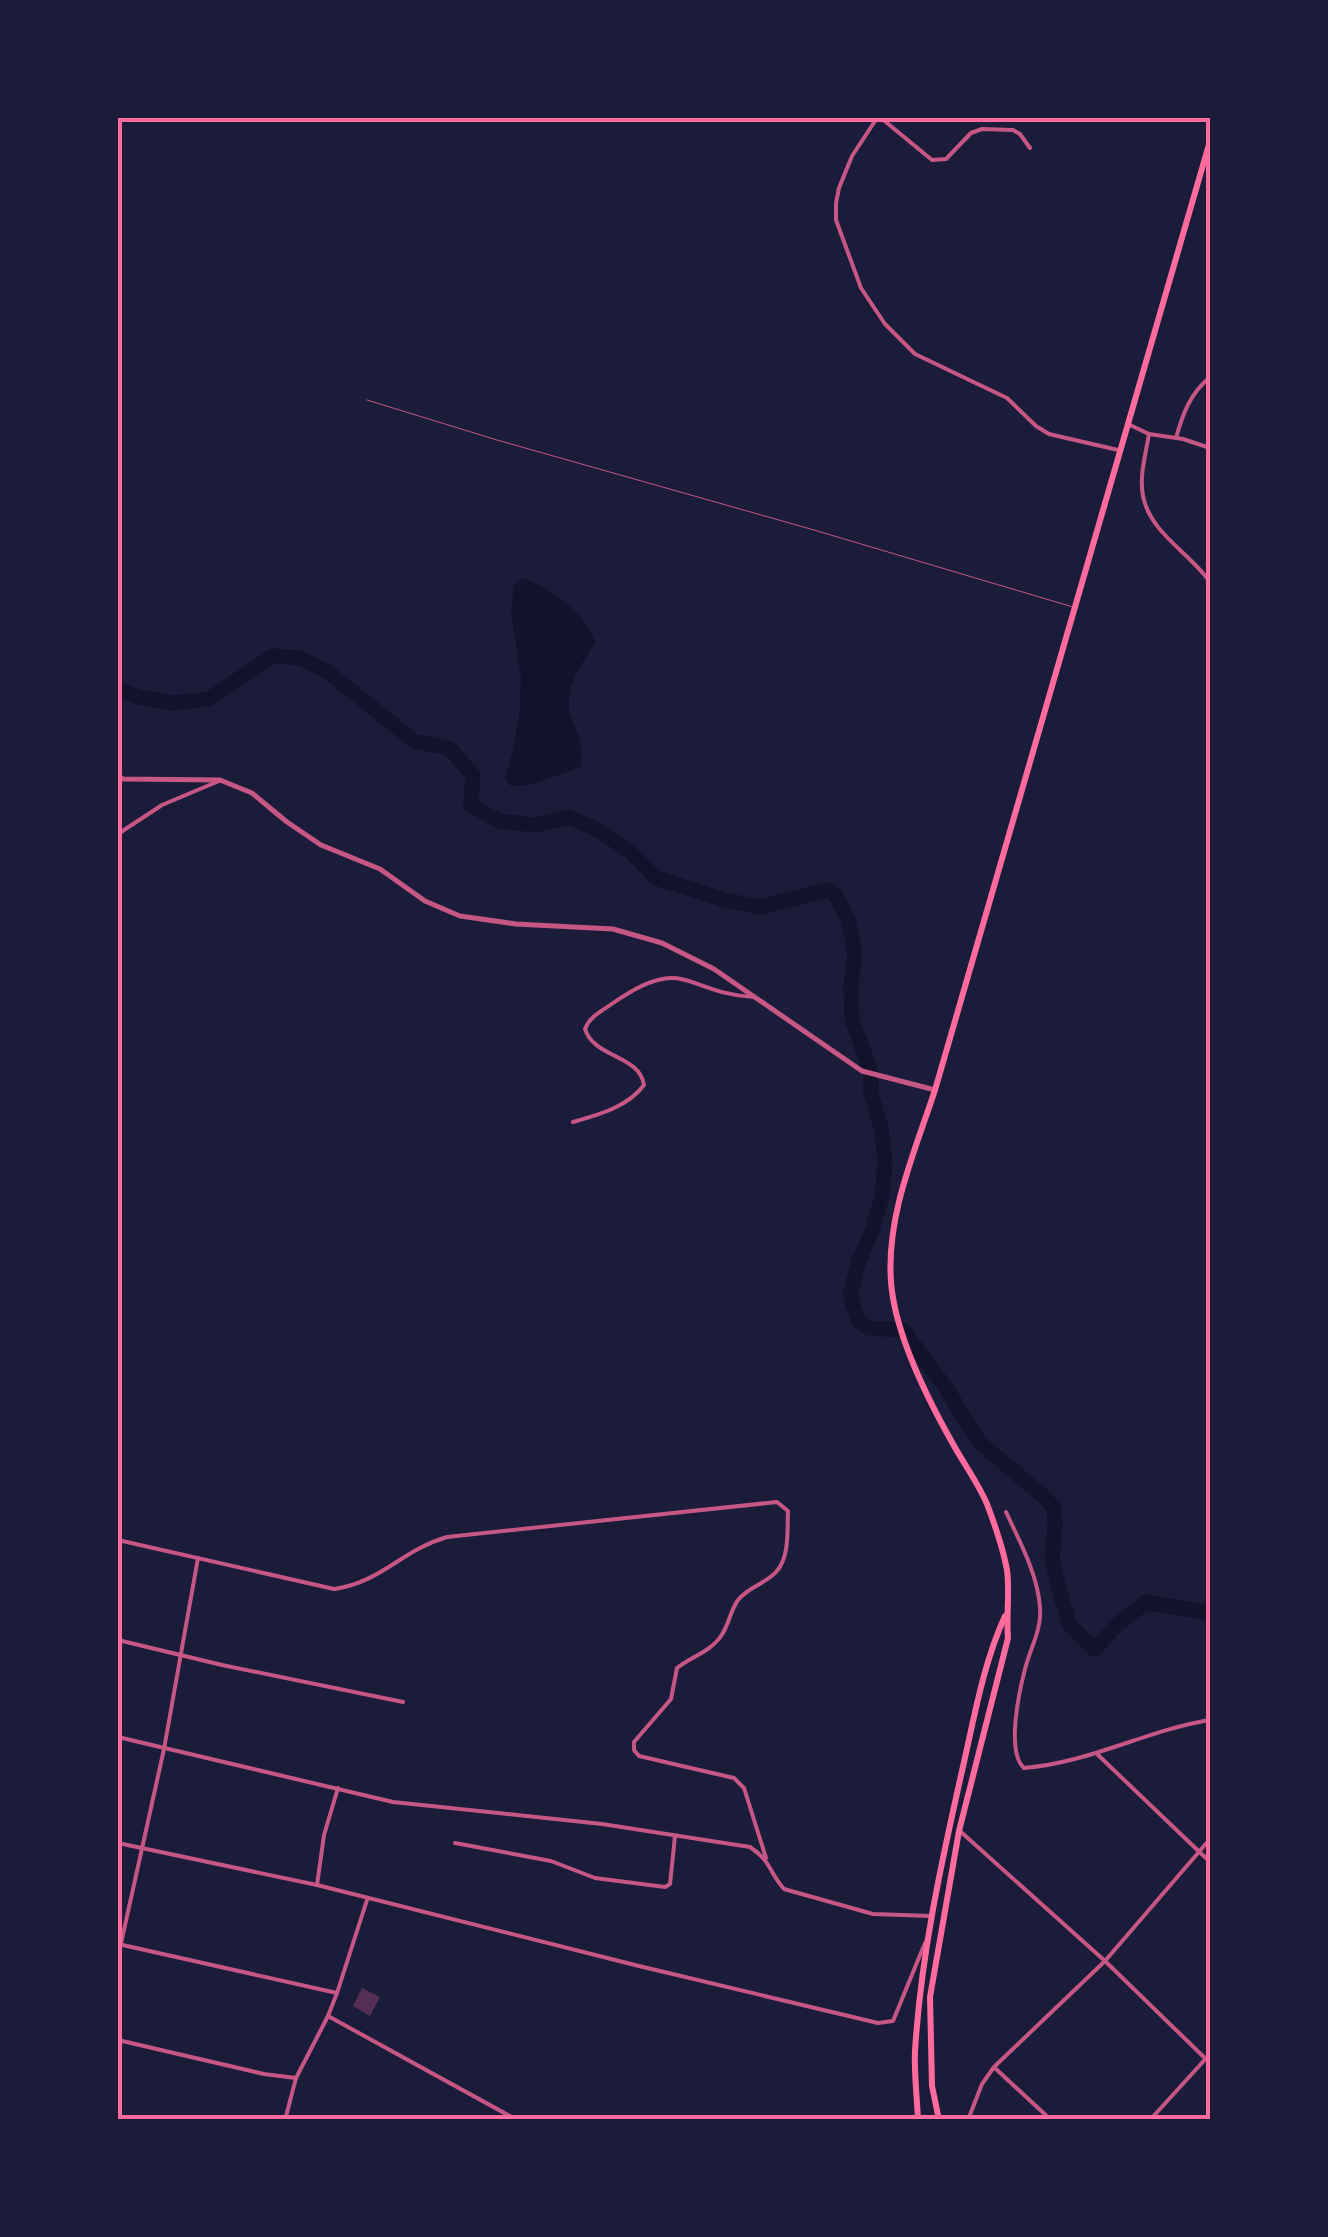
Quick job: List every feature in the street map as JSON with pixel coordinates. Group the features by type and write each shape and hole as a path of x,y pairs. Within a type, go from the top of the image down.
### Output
{"main road":[{"path":"942,2120 932,2086 930,1997 959,1831 1008,1638 1007,1572 986,1501 914,1365 900,1324 891,1282 892,1233 1210,142"},
{"path":"918,2120 915,2054 931,1916 976,1711 1006,1615"}],"street":[{"path":"1030,148 1012,130 982,129 971,133 946,159 932,160 880,118 852,156 839,188 836,220 861,288 885,324 915,354 1008,398 1049,434 1122,451"},
{"path":"1176,438 1182,414 1198,388 1210,378"},
{"path":"1130,425 1149,434 1210,448"},
{"path":"1149,434 1142,477 1149,516 1210,582"},
{"path":"118,776 220,780 252,794 322,844 380,869 424,901 460,916 613,930 662,943 714,969 862,1071 935,1090"},
{"path":"118,834 162,805 220,780"},
{"path":"573,1122 617,1107 644,1085 635,1068 599,1049 586,1036 586,1023 605,1008 630,991 666,976 754,997"},
{"path":"118,1540 334,1589 364,1582 416,1548 446,1537 777,1502 788,1511 786,1551 778,1572 745,1592 711,1648 677,1668 671,1699 634,1742 634,1750 639,1756 734,1778 744,1788 766,1858 775,1879 784,1888 873,1914 931,1916"},
{"path":"1006,1512 1026,1554 1041,1614 1024,1671 1017,1714 1017,1762 1024,1768 1034,1768 1097,1755 1148,1736 1210,1720"},
{"path":"118,1957 164,1749 198,1558"},
{"path":"118,1640 402,1702"},
{"path":"118,1738 393,1802 602,1824 750,1847 766,1858"},
{"path":"1097,1755 1210,1862"},
{"path":"318,1886 324,1835 338,1788"},
{"path":"959,1831 1105,1960 1209,2059 1150,2120"},
{"path":"455,1843 552,1862 595,1878 665,1887 670,1884 676,1836"},
{"path":"968,2120 982,2084 994,2067 1105,1960 1210,1839"},
{"path":"118,1843 318,1886 878,2023 893,2021 927,1939"},
{"path":"285,2120 296,2078 328,2016 368,1900"},
{"path":"119,1944 337,1992"},
{"path":"328,2016 517,2120"},
{"path":"118,2040 296,2078"},
{"path":"994,2067 1051,2120"}],"lane":[{"path":"368,400 1076,608"}],"shaded area":[{"path":"523,578 566,603 584,622 595,643 570,692 569,712 581,746 580,767 530,785 511,786 505,778 514,747 521,678 511,610 514,585"}],"building":[{"path":"362,1988 380,1997 370,2016 353,2006"}],"waterway":[{"path":"118,689 173,703 209,699 273,656 300,658 328,672 414,741 449,748 473,775 471,805 499,821 536,825 569,817 628,850 656,878 725,900 760,907 828,890 836,896 848,919 855,953 852,1019 871,1073 871,1093 881,1127 885,1162 873,1229 850,1294 858,1320 869,1328 903,1330 946,1388 979,1442 1054,1508 1052,1560 1061,1596 1070,1626 1094,1649 1146,1602 1210,1613"}]}
